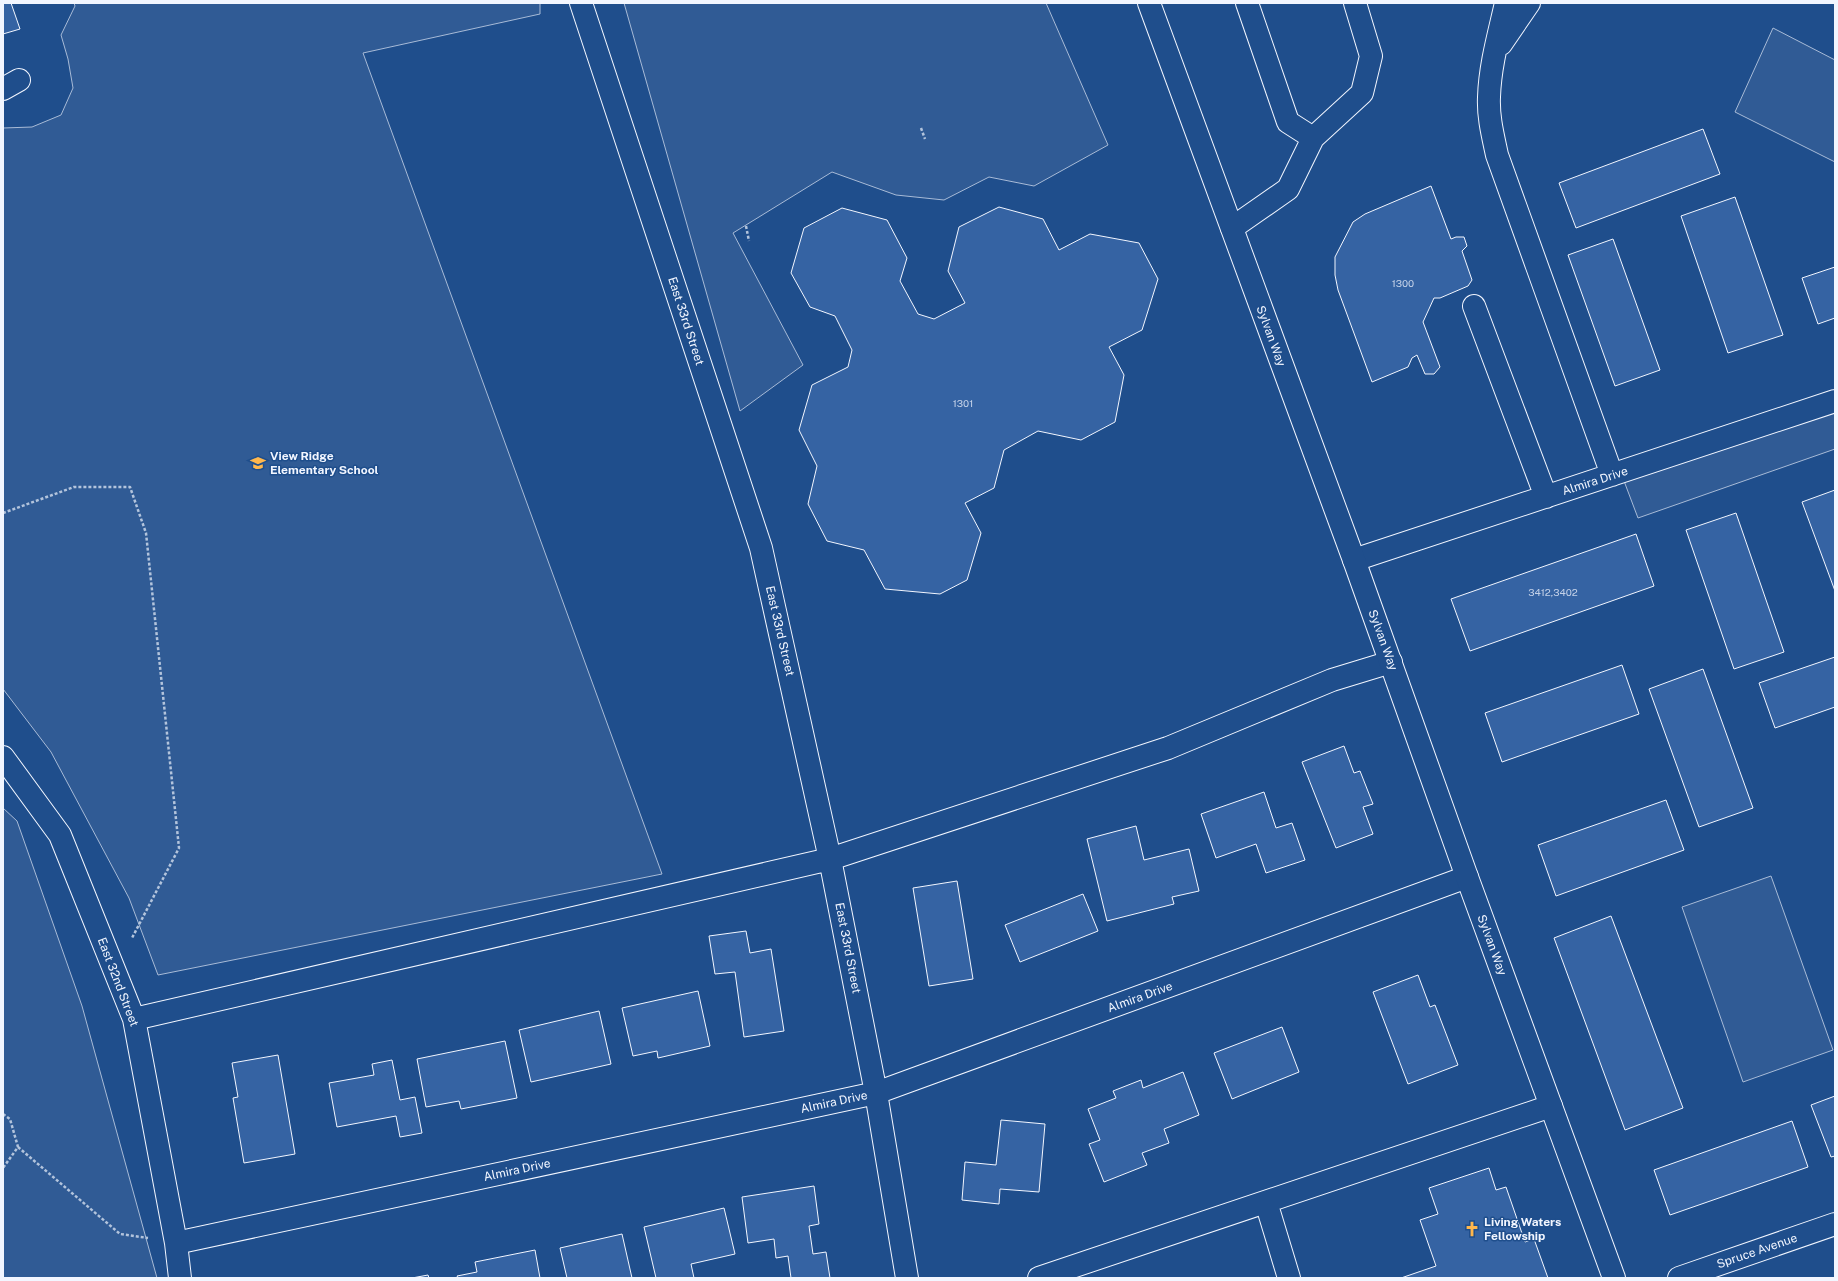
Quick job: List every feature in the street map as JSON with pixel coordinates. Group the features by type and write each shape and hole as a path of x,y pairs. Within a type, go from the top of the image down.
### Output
{"street":[{"name":"Sylvan Way","path":"1149,3 1354,560 1467,877 1614,1278"},
{"path":"1247,3 1288,122 1313,138"},
{"path":"1232,228 1288,189 1313,138 1362,93 1371,56 1354,3"},
{"path":"1506,3 1494,53 1488,98 1490,121 1498,155 1612,475"},
{"path":"1494,53 1529,3"},
{"name":"East 33rd Street","path":"587,4 761,548 830,859 876,1093 907,1278"},
{"path":"1474,306 1546,497"},
{"name":"Almira Drive","path":"1354,560 1835,401"},
{"path":"134,1019 830,859 1168,748 1332,680 1391,662"},
{"name":"East 32nd Street","path":"3,757 60,835 134,1019 176,1243 180,1278"},
{"name":"Almira Drive","path":"176,1243 876,1093 1467,877"},
{"path":"1039,1278 1551,1106"},
{"path":"1266,1202 1288,1278"},
{"name":"Spruce Avenue","path":"1679,1278 1835,1224"}],"path":[{"path":"921,128 925,139"},
{"path":"746,226 749,241"},
{"path":"3,513 74,487 130,487 146,533 179,848 115,971"},
{"path":"3,1114 10,1119 18,1147 120,1234 176,1243"},
{"path":"3,1168 18,1147"}],"shaded area":[{"name":"View Ridge Elementary School","path":"74,3 540,3 540,14 363,53 662,874 158,975 129,898 51,752 3,689 3,128 32,127 61,115 73,88 68,59 61,35 75,6"},
{"path":"624,3 1046,3 1108,145 1034,186 989,177 944,200 896,195 832,172 733,233 803,365 740,411"},
{"path":"1773,28 1835,60 1835,162 1735,112"},
{"path":"1835,407 1835,449 1638,518 1624,481"},
{"path":"3,808 17,821 82,1006 157,1278 3,1278"},
{"path":"1771,876 1833,1050 1743,1082 1682,907"}],"building":[{"path":"3,3 11,3 20,29 3,34"},
{"path":"1703,129 1720,174 1576,228 1559,183"},
{"path":"1431,186 1451,239 1456,237 1464,237 1467,246 1462,251 1472,280 1468,286 1440,298 1434,298 1423,322 1440,367 1434,374 1425,374 1417,355 1412,358 1408,367 1372,382 1338,290 1335,275 1335,257 1353,222 1365,214"},
{"path":"1735,197 1783,335 1728,353 1681,216"},
{"path":"999,207 1043,219 1059,250 1090,234 1139,243 1158,279 1142,330 1109,347 1124,375 1115,422 1081,440 1038,431 1004,450 994,488 965,503 981,533 967,580 940,594 885,589 864,550 827,541 808,504 817,466 799,430 812,385 848,367 852,350 835,316 810,307 791,273 804,228 842,208 887,220 907,258 900,281 918,314 934,319 965,303 948,271 959,227"},
{"path":"1613,239 1660,370 1615,386 1568,255"},
{"path":"1835,267 1835,318 1818,324 1802,278"},
{"path":"1835,490 1835,591 1802,502"},
{"path":"1736,513 1784,652 1734,669 1686,530"},
{"path":"1636,534 1654,586 1470,651 1451,599"},
{"path":"1835,657 1835,707 1775,728 1759,683"},
{"path":"1622,665 1639,714 1502,762 1485,713"},
{"path":"1703,669 1753,808 1699,827 1649,689"},
{"path":"1344,746 1354,773 1360,771 1373,804 1363,807 1373,834 1336,848 1302,762"},
{"path":"1264,792 1276,828 1292,823 1305,860 1266,873 1256,844 1216,858 1201,814"},
{"path":"1666,800 1684,850 1556,896 1538,845"},
{"path":"1136,826 1144,860 1189,849 1199,891 1172,897 1174,904 1107,921 1087,839"},
{"path":"957,881 973,979 929,986 913,888"},
{"path":"1083,894 1098,931 1020,962 1005,925"},
{"path":"1611,916 1683,1108 1625,1130 1554,938"},
{"path":"746,931 750,953 771,949 784,1031 744,1037 735,972 715,974 709,936"},
{"path":"1418,975 1430,1007 1435,1005 1458,1065 1408,1084 1373,992"},
{"path":"698,991 710,1046 658,1058 657,1051 633,1056 622,1008"},
{"path":"599,1011 611,1064 531,1082 519,1030"},
{"path":"1282,1027 1299,1072 1232,1099 1214,1053"},
{"path":"505,1041 517,1098 461,1109 459,1101 426,1107 417,1059"},
{"path":"278,1055 295,1154 244,1163 233,1098 238,1097 232,1063"},
{"path":"392,1060 400,1100 415,1097 422,1133 400,1137 396,1116 337,1127 329,1083 374,1075 372,1064"},
{"path":"1183,1072 1199,1115 1164,1129 1169,1143 1142,1153 1147,1165 1104,1182 1089,1144 1100,1140 1088,1109 1116,1098 1113,1091 1141,1080 1143,1088"},
{"path":"1835,1096 1835,1156 1831,1157 1811,1105"},
{"path":"1001,1120 1045,1124 1039,1192 1000,1189 999,1204 962,1200 965,1162 996,1165"},
{"path":"1792,1121 1808,1167 1670,1215 1654,1170"},
{"name":"Living Waters Fellowship","path":"1489,1168 1496,1190 1506,1187 1525,1242 1534,1239 1548,1278 1401,1278 1436,1266 1420,1220 1438,1214 1429,1188"},
{"path":"814,1186 819,1224 809,1226 813,1254 826,1252 830,1278 791,1278 788,1256 776,1258 774,1239 748,1243 742,1197"},
{"path":"724,1208 735,1254 691,1264 694,1278 656,1278 644,1227"},
{"path":"622,1234 632,1278 567,1278 560,1248"},
{"path":"535,1250 540,1278 458,1278 457,1276 477,1272 475,1262"},
{"path":"428,1275 429,1278 412,1278"}],"place":[{"name":"View Ridge Elementary School","path":"258,463"},
{"name":"Living Waters Fellowship","path":"1472,1229"}]}
